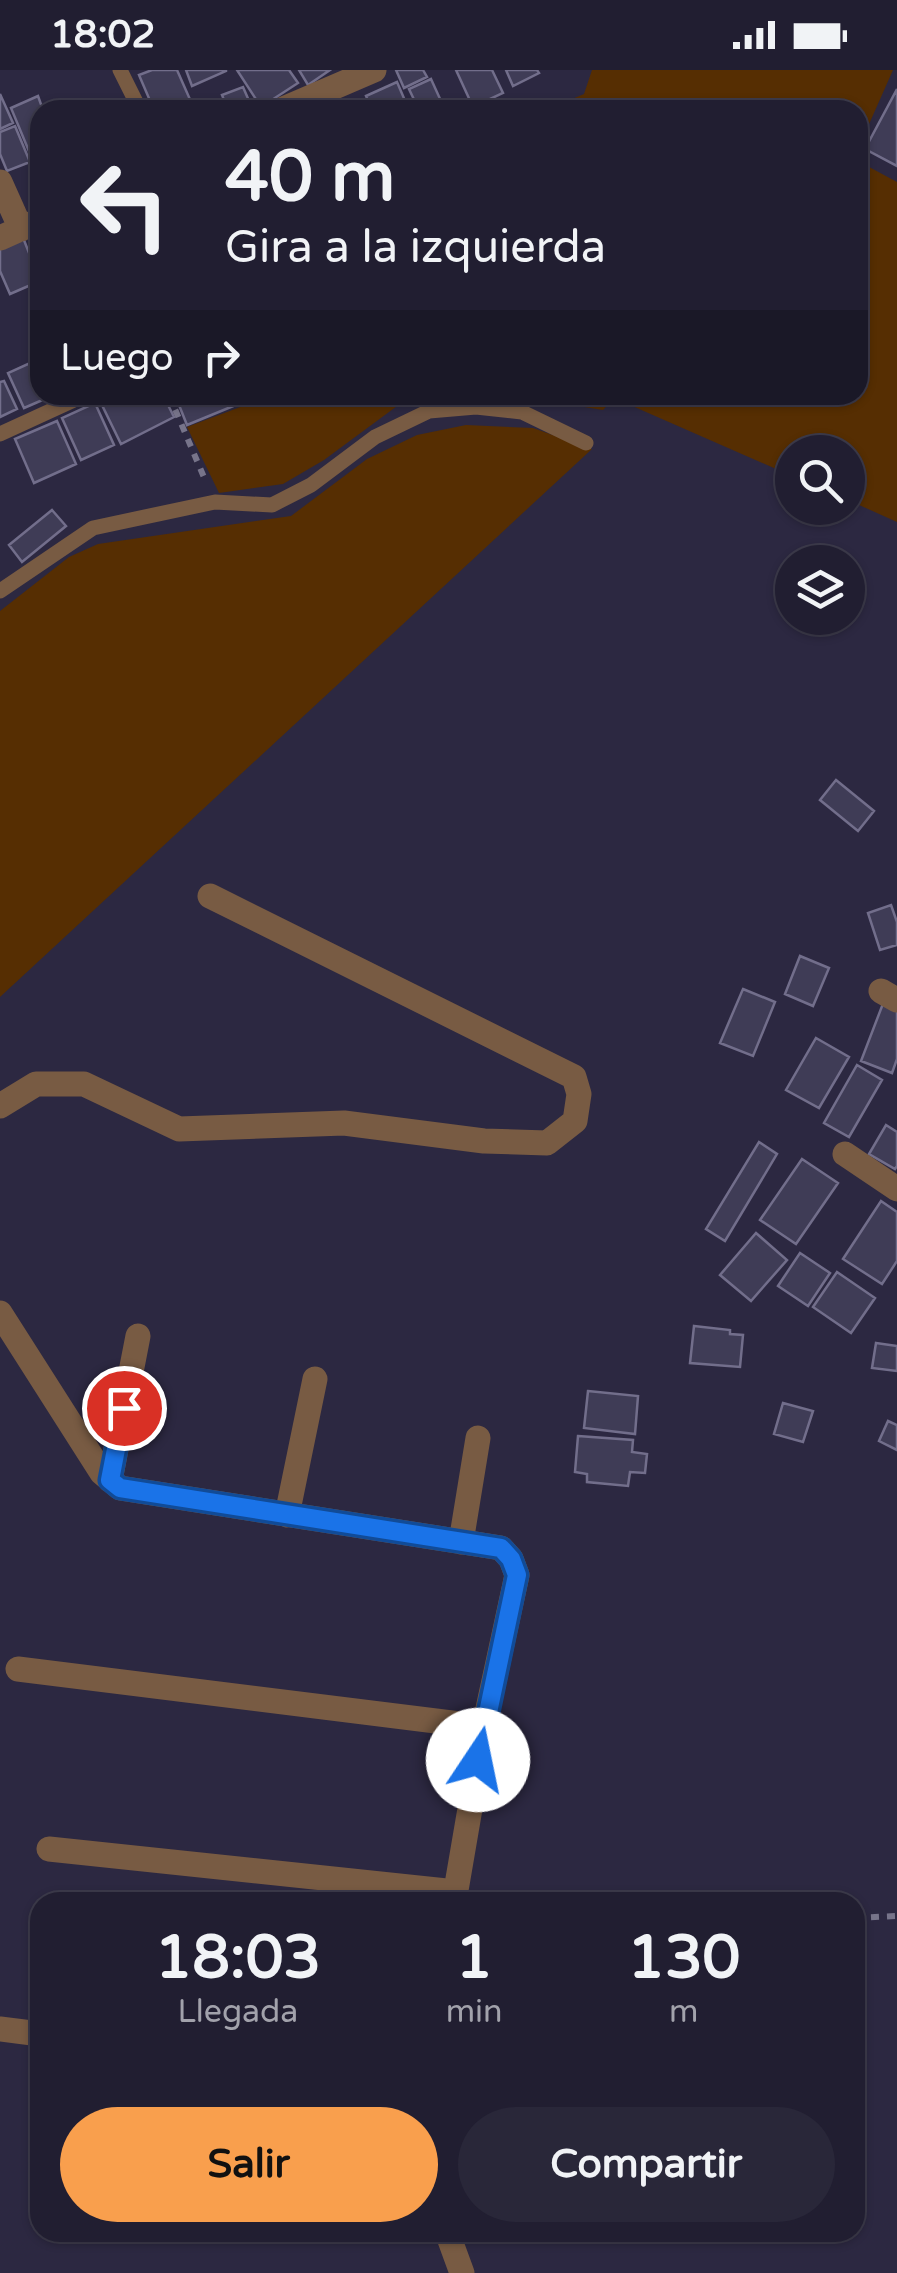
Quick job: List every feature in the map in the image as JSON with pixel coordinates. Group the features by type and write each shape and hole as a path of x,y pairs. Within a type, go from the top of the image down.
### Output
{"street":[{"path":"304,100 374,70"},
{"path":"0,182 20,229"},
{"path":"0,1106 36,1084 84,1084 178,1129 344,1123 484,1141 546,1143 575,1121 579,1094 574,1077 210,896"},
{"path":"845,1154 897,1189"},
{"path":"0,1312 102,1473 120,1488 501,1548 511,1559 517,1575 484,1726 456,1892"},
{"path":"110,1480 138,1336"},
{"path":"287,1515 315,1379"},
{"path":"461,1542 478,1438"},
{"path":"18,1668 484,1726"},
{"path":"49,1849 413,1892"},
{"path":"0,2030 30,2033"},
{"path":"451,2242 462,2273"}],"lane":[{"path":"120,70 135,100"},
{"path":"0,434 62,405"},
{"path":"0,591 93,528 214,502 272,505 311,485 375,437 429,411 476,407 522,412 586,443"}],"path":[{"path":"173,405 214,502"},
{"path":"865,1918 897,1916"}],"shaded area":[{"path":"592,70 893,70 868,126 868,100 570,100 584,94"},
{"path":"868,166 897,182 897,522 865,508 865,435 775,435 775,469 630,405 868,405"},
{"path":"246,405 398,405 324,460 283,484 219,493 187,427"},
{"path":"572,405 608,405 603,410"},
{"path":"466,425 533,428 592,449 0,997 0,611 69,557 98,544 291,516 367,459 417,435"}],"building":[{"path":"152,70 177,70 190,100 150,100 139,75"},
{"path":"186,70 226,70 226,71 192,86"},
{"path":"237,70 289,70 298,83 272,100 256,100"},
{"path":"299,70 330,70 308,85"},
{"path":"396,70 423,70 427,77 404,88"},
{"path":"456,70 492,70 503,93 488,100 470,100"},
{"path":"506,70 537,70 539,73 513,86"},
{"path":"431,79 441,100 414,100 409,89"},
{"path":"397,82 405,100 368,100 366,96"},
{"path":"243,87 249,100 224,100 222,95"},
{"path":"897,89 897,166 868,151 868,143"},
{"path":"336,92 340,100 318,100"},
{"path":"0,94 13,123 0,129"},
{"path":"38,96 39,100 30,100 30,154 11,108"},
{"path":"15,126 30,162 7,171 0,154 0,132"},
{"path":"22,235 30,255 30,285 10,294 0,271 0,244"},
{"path":"30,363 31,405 24,408 8,373"},
{"path":"4,381 17,409 0,417 0,382"},
{"path":"96,405 114,445 81,460 62,418"},
{"path":"102,405 168,405 174,417 121,444"},
{"path":"179,405 236,405 187,425"},
{"path":"57,421 76,464 34,483 15,439"},
{"path":"52,510 66,526 22,562 9,545"},
{"path":"836,780 874,811 858,831 820,800"},
{"path":"891,905 897,922 897,945 880,950 868,913"},
{"path":"800,956 829,968 813,1006 785,994"},
{"path":"743,989 775,1002 753,1056 720,1043"},
{"path":"884,1001 897,1005 897,1059 892,1073 861,1061"},
{"path":"816,1038 849,1057 819,1108 786,1090"},
{"path":"857,1065 882,1080 849,1137 824,1123"},
{"path":"886,1125 897,1132 895,1169 869,1154"},
{"path":"759,1142 777,1154 725,1241 706,1229"},
{"path":"802,1159 838,1183 796,1244 760,1220"},
{"path":"881,1201 897,1212 897,1261 882,1284 843,1259"},
{"path":"756,1233 787,1260 751,1301 720,1275"},
{"path":"800,1253 830,1273 808,1306 778,1286"},
{"path":"837,1272 875,1298 851,1333 813,1307"},
{"path":"694,1326 743,1335 740,1367 690,1363"},
{"path":"876,1343 897,1346 897,1371 872,1368"},
{"path":"588,1391 638,1396 635,1434 584,1428"},
{"path":"783,1403 813,1411 803,1442 774,1434"},
{"path":"888,1421 897,1425 897,1450 879,1441"},
{"path":"578,1436 633,1440 632,1452 647,1454 645,1473 630,1472 628,1486 587,1482 587,1474 575,1472"}],"route":[{"path":"124,1408 110,1480 120,1488 501,1548 517,1575 478,1760"}]}
